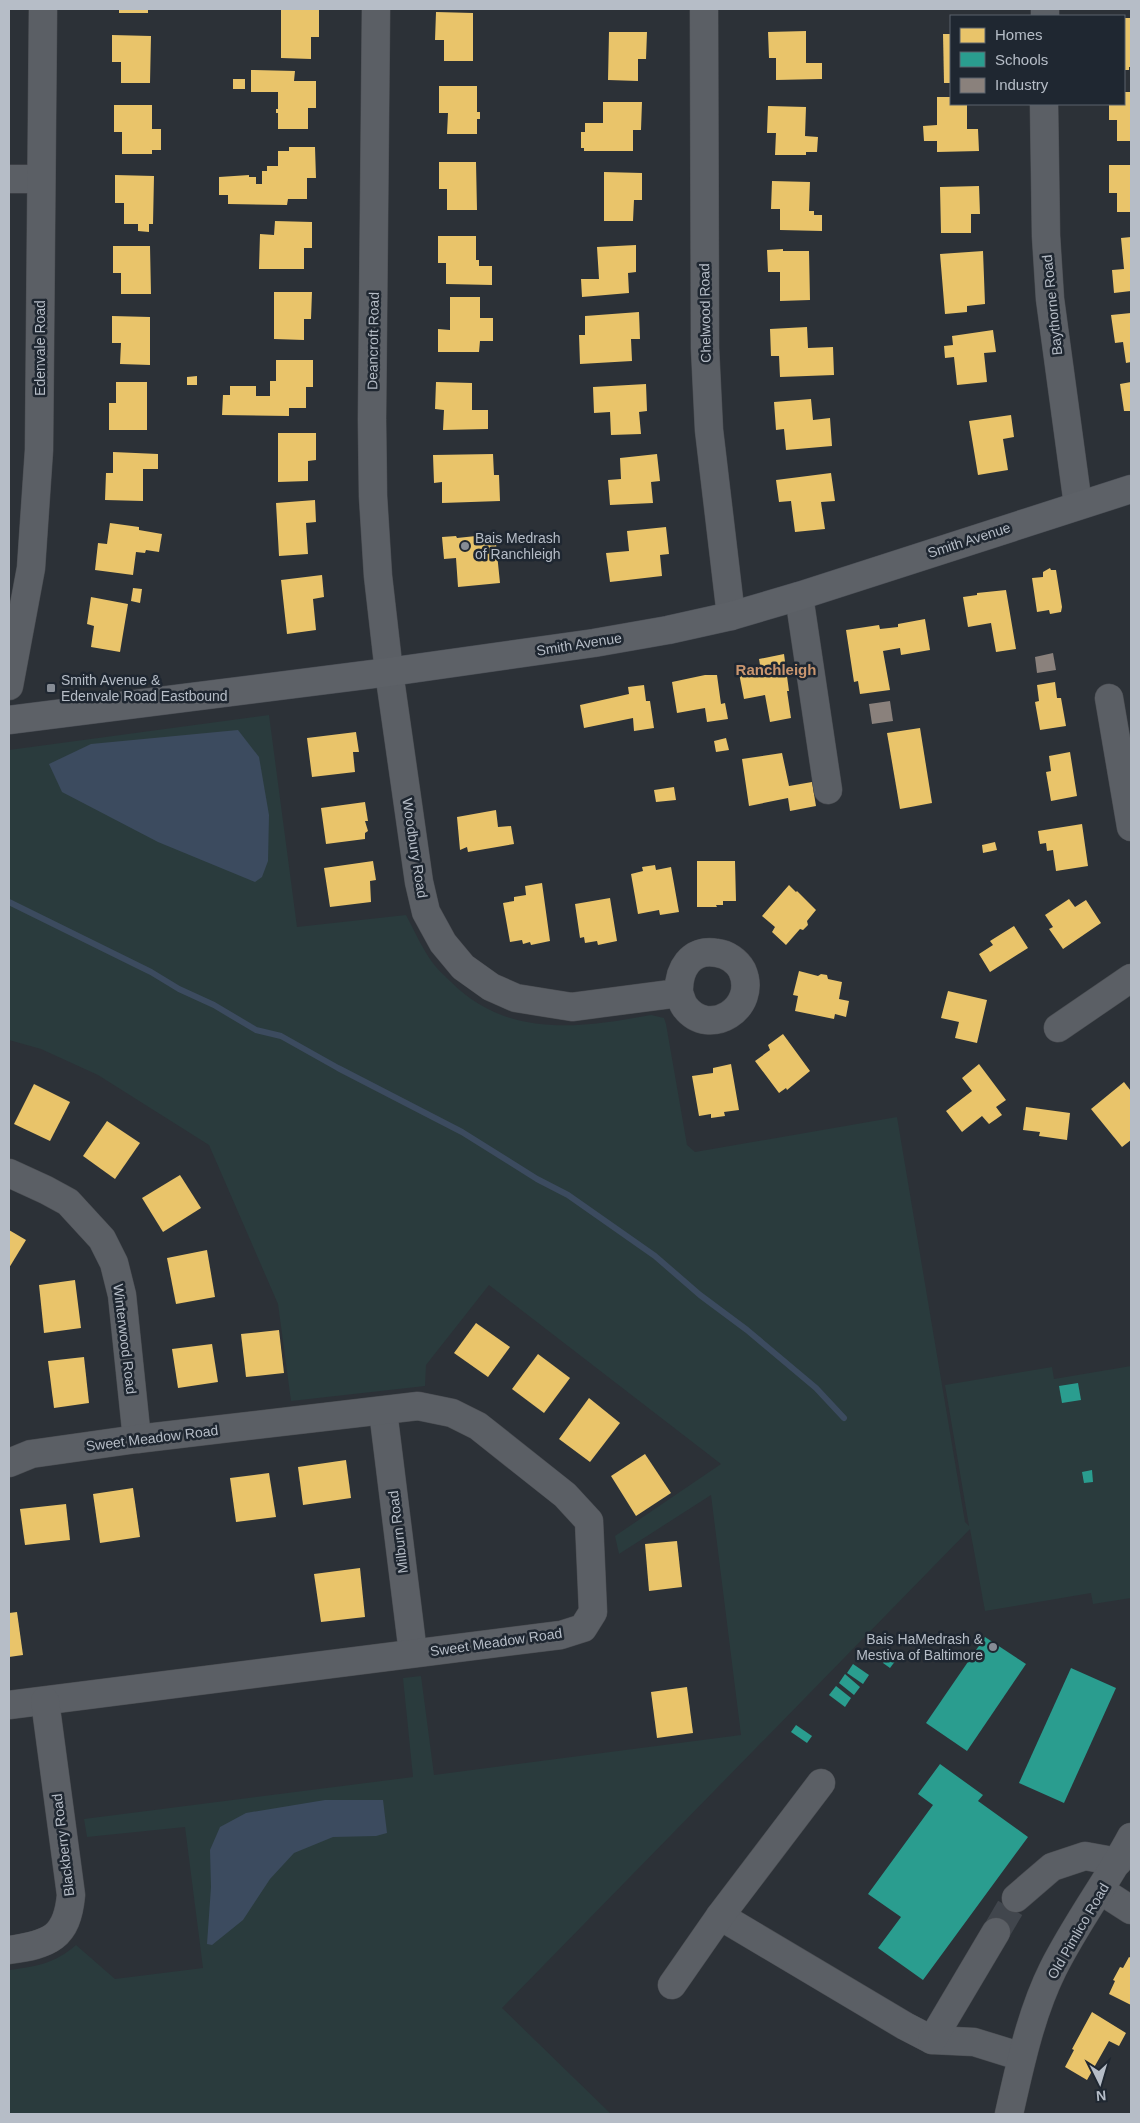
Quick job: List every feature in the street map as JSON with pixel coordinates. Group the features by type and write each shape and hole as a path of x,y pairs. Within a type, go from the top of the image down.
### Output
{"main road":[{"name":"Smith Avenue","path":"9,720 389,672 594,643 668,630 731,616 799,596 1131,488"}],"street":[{"name":"Edenvale Road","path":"9,686 31,568 40,450 43,9"},
{"name":"Deancroft Road","path":"376,9 373,477 378,576 389,672"},
{"name":"Chelwood Road","path":"704,9 705,348 710,430 731,616"},
{"name":"Baythorne Road","path":"1044,105 1046,236 1050,299 1078,505"},
{"path":"9,179 41,179"},
{"path":"799,596 828,790"},
{"name":"Woodbury Road","path":"389,672 419,882 426,912 442,942 463,967 491,987 516,998 551,1005 572,1007 598,1005 679,993"},
{"path":"1109,698 1127,776 1131,827"},
{"path":"1058,1028 1131,978"},
{"name":"Winterwood Road","path":"9,1173 68,1202 102,1239 114,1263 122,1295 137,1438"},
{"name":"Sweet Meadow Road","path":"9,1463 31,1454 137,1438 418,1406 452,1413 478,1426 565,1495 589,1521 593,1612 582,1628 561,1635 9,1705"},
{"name":"Milburn Road","path":"383,1411 413,1653"},
{"name":"Blackberry Road","path":"9,1950 27,1947 50,1939 62,1929 69,1913 71,1895 45,1701"},
{"path":"672,1985 720,1916 821,1783"},
{"name":"Old Pimlico Road","path":"1009,2114 1022,2057 1034,2017 1053,1970 1131,1838"},
{"path":"1016,1898 1052,1867 1085,1856 1118,1862"},
{"path":"1100,1890 1131,1910"},
{"path":"720,1916 905,2026 932,2040 974,2042 1022,2057"},
{"path":"932,2040 996,1932"}],"shaded area":[{"path":"269,715 297,927 406,915 425,951 436,967 472,1000 495,1013 520,1021 545,1025 598,1023 651,1015 664,1018 687,1145 695,1152 897,1117 965,1522 969,1526 945,1385 1052,1367 1054,1379 1131,1366 1131,1598 1093,1604 1091,1593 985,1611 970,1529 502,2008 611,2114 9,2114 9,1970 45,1963 61,1956 76,1945 115,1979 203,1968 185,1827 87,1837 84,1819 413,1777 403,1678 421,1676 434,1775 741,1735 711,1495 619,1554 615,1536 721,1464 489,1285 426,1365 425,1386 291,1401 278,1304 209,1145 98,1075 41,1049 9,1040 9,750"}],"water":[{"path":"238,730 259,757 269,815 268,861 262,877 255,882 158,842 62,792 49,764 91,744"},
{"path":"325,1800 383,1800 387,1833 376,1836 333,1837 294,1853 270,1879 243,1920 212,1945 207,1944 211,1887 210,1850 220,1827 246,1813"}],"building: Homes":[{"path":"119,9 148,9 148,13 119,13"},
{"path":"281,10 319,10 319,37 311,37 311,59 281,58"},
{"path":"436,12 473,13 473,61 444,61 444,40 435,40"},
{"path":"1125,18 1131,18 1131,67 1129,67 1129,70 1125,70"},
{"path":"806,31 806,63 822,63 822,79 776,80 776,58 769,58 768,32"},
{"path":"609,32 647,32 646,59 638,59 638,81 608,80"},
{"path":"943,34 950,34 950,83 944,83"},
{"path":"112,35 151,36 150,83 121,83 121,62 112,62"},
{"path":"251,70 295,71 294,81 316,81 316,108 308,108 308,129 278,129 278,113 276,113 276,109 278,109 278,92 251,92"},
{"path":"233,79 245,79 245,89 233,89"},
{"path":"439,86 477,86 477,112 480,112 480,119 477,119 477,134 447,134 448,113 439,113"},
{"path":"1125,92 1131,92 1131,141 1117,141 1117,120 1109,120 1109,105 1125,105"},
{"path":"937,97 950,97 950,105 967,105 967,129 978,129 979,151 937,152 937,141 924,141 923,126 937,125"},
{"path":"603,102 642,102 641,130 633,130 633,151 584,151 584,148 581,148 581,132 585,132 585,123 603,123"},
{"path":"114,105 152,105 152,129 161,129 161,150 152,150 152,154 122,154 122,132 114,132"},
{"path":"768,106 806,107 805,136 818,137 817,152 806,152 806,155 775,155 776,133 767,133"},
{"path":"289,147 315,147 316,178 307,178 307,199 288,199 287,205 228,204 228,195 219,195 219,177 249,175 249,177 256,177 256,184 262,184 262,171 267,171 267,166 278,166 278,151 289,151"},
{"path":"439,162 476,162 477,210 447,210 447,189 439,189"},
{"path":"1109,165 1131,165 1131,212 1117,212 1117,193 1109,193"},
{"path":"604,172 642,173 642,200 634,200 633,221 604,221"},
{"path":"115,175 154,176 153,224 149,224 149,232 138,231 138,224 124,224 124,203 115,203"},
{"path":"772,181 810,182 809,211 814,211 814,215 822,215 822,231 780,230 780,209 771,209"},
{"path":"979,186 980,214 971,214 971,233 941,233 940,187"},
{"path":"275,221 312,222 312,248 304,248 304,269 259,269 260,234 274,235"},
{"path":"438,236 476,236 476,260 479,260 479,266 492,266 492,285 446,284 446,263 438,263"},
{"path":"1131,237 1131,291 1114,293 1112,270 1124,269 1121,238"},
{"path":"636,245 636,272 628,273 629,293 582,297 581,279 599,279 597,247"},
{"path":"113,246 150,246 151,294 121,294 121,273 113,273"},
{"path":"783,249 783,251 809,251 810,300 780,301 780,272 768,272 767,250"},
{"path":"983,251 985,304 967,306 967,312 945,314 940,254"},
{"path":"274,292 312,292 311,319 304,319 304,340 274,339"},
{"path":"450,297 480,297 480,318 493,318 493,341 480,341 479,352 438,352 438,329 450,330"},
{"path":"639,312 640,339 631,339 632,361 580,364 579,335 585,335 585,316"},
{"path":"1131,313 1131,362 1126,363 1123,342 1115,343 1111,315"},
{"path":"112,316 150,317 150,365 120,364 121,343 112,343"},
{"path":"807,327 808,348 833,347 834,375 780,377 779,356 771,356 770,329"},
{"path":"993,330 996,352 984,353 987,382 957,385 954,357 945,358 944,346 953,345 952,336"},
{"path":"276,360 313,360 313,387 306,387 306,408 289,408 289,416 222,415 223,395 230,395 230,386 256,386 256,396 270,396 270,381 276,381"},
{"path":"197,376 197,385 187,385 187,377"},
{"path":"116,382 147,382 147,430 109,430 109,403 116,403"},
{"path":"436,382 472,383 472,410 488,410 488,429 443,430 444,410 435,409"},
{"path":"1131,382 1131,411 1124,411 1120,384"},
{"path":"646,384 647,411 639,412 641,434 611,435 610,412 594,413 593,387"},
{"path":"811,399 813,420 830,418 832,446 786,450 784,429 776,430 774,402"},
{"path":"1011,415 1014,437 1003,439 1008,470 978,475 969,421"},
{"path":"278,433 316,433 316,460 308,461 308,481 278,482"},
{"path":"113,452 158,454 158,469 143,469 143,501 105,500 106,473 113,473"},
{"path":"493,454 494,475 499,475 500,501 442,503 442,482 434,483 433,455"},
{"path":"657,454 660,481 651,482 653,503 610,505 608,480 621,479 620,458"},
{"path":"831,473 835,501 821,502 825,529 795,532 791,501 779,502 776,480"},
{"path":"315,500 316,522 306,523 308,554 279,556 276,503"},
{"path":"110,523 139,527 139,530 162,534 159,552 146,550 145,553 136,552 133,575 95,570 98,543 107,544"},
{"path":"666,527 669,554 660,555 662,576 610,582 606,553 629,551 627,531"},
{"path":"495,534 500,583 458,587 456,558 444,559 442,537 456,536 457,538"},
{"path":"1050,568 1051,570 1056,570 1062,607 1061,612 1050,614 1049,610 1037,612 1032,578 1043,577 1043,572"},
{"path":"322,575 324,597 313,599 316,630 287,634 281,580"},
{"path":"133,588 142,589 140,603 131,601"},
{"path":"1006,590 1016,649 996,652 991,623 968,627 963,597 977,595 977,593"},
{"path":"91,597 128,604 120,652 91,647 94,626 87,624"},
{"path":"925,619 930,650 901,655 900,648 883,651 890,690 860,694 858,681 854,682 846,630 879,625 880,629 898,627 898,624"},
{"path":"784,654 791,718 770,722 765,695 744,699 738,668 760,665 759,659"},
{"path":"705,675 717,675 721,704 725,703 728,719 707,722 705,708 677,713 672,682"},
{"path":"1055,682 1057,698 1061,698 1066,726 1040,730 1035,702 1039,701 1037,685"},
{"path":"644,685 646,701 650,701 654,728 634,731 633,718 584,728 580,705 629,694 628,687"},
{"path":"920,728 932,803 900,809 887,733"},
{"path":"356,732 359,752 353,752 355,772 312,777 307,738"},
{"path":"726,738 729,750 716,752 714,741"},
{"path":"1070,752 1077,796 1051,801 1046,772 1051,771 1049,756"},
{"path":"782,753 789,786 812,782 816,806 790,811 788,798 749,806 742,759"},
{"path":"674,787 676,800 656,802 654,790"},
{"path":"365,802 368,821 365,821 368,831 365,833 365,839 326,844 321,808"},
{"path":"496,810 498,827 511,826 514,844 468,852 467,847 460,850 457,817"},
{"path":"1082,824 1088,866 1056,871 1053,850 1047,851 1046,843 1040,844 1038,831"},
{"path":"995,842 997,850 983,853 982,845"},
{"path":"373,861 376,880 370,881 371,902 330,907 324,868"},
{"path":"697,861 735,861 736,901 723,901 723,905 716,905 717,907 697,907"},
{"path":"655,865 656,870 671,867 679,912 660,915 659,910 638,914 631,874 643,871 642,867"},
{"path":"542,883 550,941 531,945 530,942 523,944 522,940 510,942 503,903 514,901 514,897 526,895 525,886"},
{"path":"789,885 816,910 807,921 808,925 803,930 800,929 786,945 772,932 775,927 762,916"},
{"path":"610,898 617,941 598,945 597,941 585,943 584,937 580,938 575,904"},
{"path":"1069,899 1075,907 1086,900 1101,923 1063,949 1049,929 1053,927 1045,915"},
{"path":"1014,926 1028,948 990,972 979,954 993,945 990,941"},
{"path":"799,971 818,976 821,974 827,975 828,979 842,982 839,999 849,1001 846,1017 835,1014 834,1019 795,1011 798,996 793,995"},
{"path":"948,991 987,1000 977,1043 955,1038 959,1022 941,1018"},
{"path":"783,1034 810,1071 787,1090 786,1088 779,1093 755,1061 770,1050 768,1045"},
{"path":"731,1064 739,1110 724,1112 725,1116 711,1118 711,1114 699,1116 692,1076 713,1073 713,1068"},
{"path":"979,1064 1006,1100 996,1107 1002,1115 989,1124 982,1116 962,1132 946,1111 972,1091 962,1078"},
{"path":"1124,1082 1131,1091 1131,1140 1122,1147 1091,1109"},
{"path":"34,1084 70,1102 50,1141 14,1124"},
{"path":"1026,1107 1070,1113 1067,1140 1039,1136 1040,1132 1023,1130"},
{"path":"107,1121 140,1143 115,1179 83,1156"},
{"path":"180,1175 201,1208 163,1232 142,1198"},
{"path":"9,1230 26,1240 9,1268"},
{"path":"207,1250 215,1297 176,1304 167,1258"},
{"path":"75,1280 81,1328 44,1333 39,1285"},
{"path":"476,1323 510,1347 488,1377 454,1353"},
{"path":"279,1330 284,1373 246,1377 241,1334"},
{"path":"212,1344 218,1382 178,1388 172,1349"},
{"path":"538,1354 570,1378 544,1413 512,1389"},
{"path":"84,1357 89,1403 54,1408 48,1361"},
{"path":"589,1398 620,1423 590,1462 559,1439"},
{"path":"645,1454 671,1493 636,1516 611,1476"},
{"path":"346,1460 351,1498 303,1505 298,1467"},
{"path":"269,1473 276,1517 236,1522 230,1478"},
{"path":"133,1488 140,1537 100,1543 93,1494"},
{"path":"66,1504 70,1540 25,1545 20,1509"},
{"path":"677,1541 682,1587 649,1591 645,1544"},
{"path":"360,1568 365,1617 321,1622 314,1574"},
{"path":"17,1612 23,1655 9,1657 9,1613"},
{"path":"687,1687 693,1733 657,1738 651,1692"},
{"path":"1129,1957 1131,1958 1131,2005 1109,1994 1115,1981 1113,1980 1120,1967 1123,1968"},
{"path":"1092,2012 1126,2033 1119,2046 1109,2041 1087,2080 1065,2067 1074,2050 1072,2049"}],"building: Schools":[{"path":"1078,1383 1081,1400 1062,1403 1059,1386"},
{"path":"1092,1470 1093,1482 1084,1483 1082,1472"},
{"path":"985,1637 1026,1664 967,1751 926,1723"},
{"path":"891,1651 899,1656 890,1668 883,1663"},
{"path":"853,1664 869,1675 863,1684 847,1673"},
{"path":"1071,1668 1116,1688 1064,1803 1019,1783"},
{"path":"845,1674 860,1687 854,1695 839,1683"},
{"path":"836,1686 851,1698 845,1707 829,1695"},
{"path":"796,1725 812,1736 807,1743 791,1732"},
{"path":"940,1764 983,1795 978,1801 1028,1837 923,1980 878,1948 901,1917 868,1894 933,1805 918,1794"}],"building: Industry":[{"path":"1053,653 1056,670 1037,673 1035,657"},
{"path":"890,701 893,721 872,724 869,704"}],"waterway":[{"path":"9,902 151,972 179,989 214,1005 256,1030 281,1036 338,1068 462,1132 537,1179 568,1195 655,1256 700,1295 747,1330 816,1388 844,1418"}],"tunnel":[{"path":"996,1932 1016,1898"}],"place":[{"name":"Bais Medrash of Ranchleigh","path":"465,546"},
{"name":"Smith Avenue & Edenvale Road Eastbound","path":"51,688"},
{"name":"Bais HaMedrash & Mestiva of Baltimore","path":"993,1647"}],"district":[{"name":"Ranchleigh","path":"776,669"}]}
